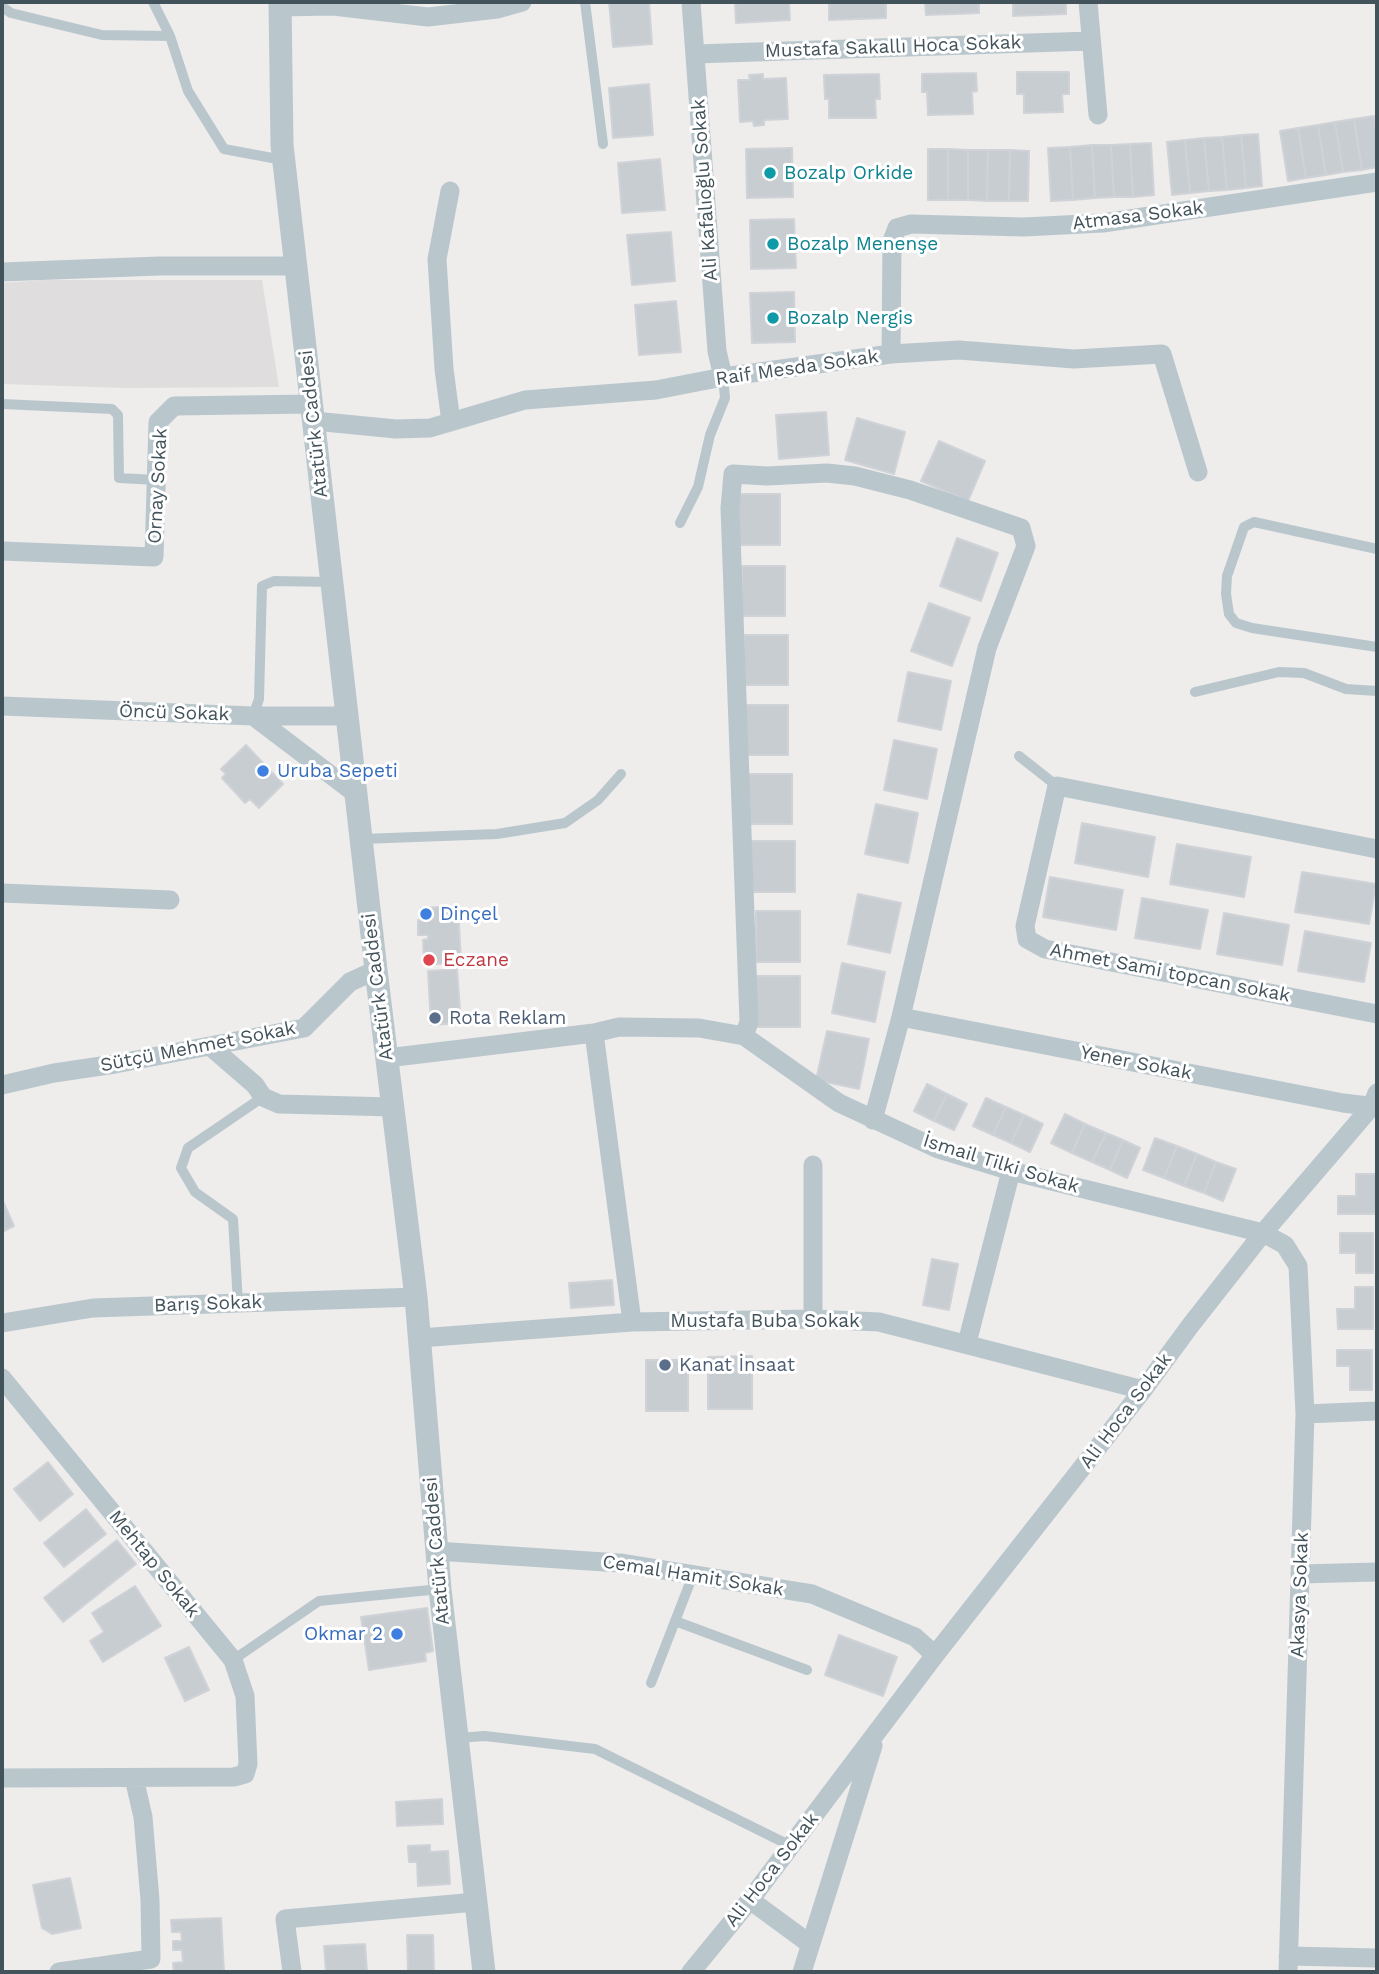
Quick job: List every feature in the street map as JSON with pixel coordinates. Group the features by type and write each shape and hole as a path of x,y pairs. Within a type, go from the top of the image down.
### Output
{"street":[{"path":"280,5 333,6 428,17 497,9 522,2"},
{"name":"Ali Kafalıoğlu Sokak","path":"691,2 717,351 723,377"},
{"path":"1088,2 1098,115"},
{"name":"Atatürk Caddesi","path":"280,5 284,160 416,1297 436,1551 484,1972"},
{"name":"Mustafa Sakallı Hoca Sokak","path":"695,54 1091,41"},
{"name":"Atmasa Sokak","path":"891,354 892,241 897,228 911,223 1024,227 1103,223 1377,182"},
{"path":"450,191 436,259 444,369 451,422"},
{"path":"2,272 159,266 296,266"},
{"name":"Raif Mesda Sokak","path":"313,412 396,429 430,428 525,400 656,390 723,377 891,354 959,350 1074,359 1162,354 1198,472"},
{"name":"Ornay Sokak","path":"2,551 154,557 158,422 174,406 313,412"},
{"path":"744,1036 749,1022 730,508 733,474 767,476 827,473 855,476 910,490 1021,528 1026,546 987,648 901,1017 873,1120"},
{"name":"Öncü Sokak","path":"2,706 253,716 347,716"},
{"path":"253,716 356,794"},
{"path":"1056,786 1377,849"},
{"name":"Ahmet Sami topcan sokak","path":"1056,786 1025,926 1027,939 1045,949 1377,1014"},
{"path":"2,892 170,900"},
{"name":"Sütçü Mehmet Sokak","path":"2,1085 54,1073 304,1028 350,982 376,970"},
{"name":"Yener Sokak","path":"901,1017 1343,1103 1376,1102"},
{"name":"İsmail Tilki Sokak","path":"387,1058 594,1033 619,1027 699,1028 744,1036 839,1103 938,1149 1012,1171 1263,1233"},
{"path":"594,1033 632,1322"},
{"path":"211,1046 255,1085 263,1097 279,1104 393,1107"},
{"name":"Ali Hoca Sokak","path":"691,1972 750,1900 935,1656 1263,1233 1376,1102"},
{"path":"813,1165 813,1318"},
{"path":"967,1343 1012,1171"},
{"name":"Akasya Sokak","path":"1263,1233 1285,1245 1298,1266 1305,1414 1288,1964"},
{"name":"Barış Sokak","path":"2,1323 93,1308 416,1297"},
{"name":"Mustafa Buba Sokak","path":"420,1339 632,1322 813,1318 879,1322 1143,1390"},
{"name":"Mehtap Sokak","path":"2,1378 233,1660 245,1696 248,1764 245,1774 234,1777 134,1778"},
{"path":"1305,1414 1377,1411"},
{"name":"Cemal Hamit Sokak","path":"436,1551 620,1563 812,1594 915,1637 935,1656"},
{"path":"1300,1574 1377,1572"},
{"name":"Ali Hoca Sokak","path":"802,1972 877,1733"},
{"path":"2,1778 134,1778 143,1817 150,1900 151,1959 59,1972"},
{"path":"750,1900 810,1944"},
{"path":"292,1972 285,1919 476,1902"},
{"path":"1288,1964 1377,1958"}],"lane":[{"path":"153,2 170,36 188,91 224,149 284,160"},
{"path":"585,2 603,144"},
{"path":"2,7 10,12 102,35 170,36"},
{"path":"680,523 698,486 710,435 725,398 723,377"},
{"path":"2,404 112,409 118,415 119,478 156,480"},
{"path":"1377,549 1254,522 1244,527 1227,576 1226,594 1229,614 1236,623 1252,628 1377,646"},
{"path":"253,716 259,699 262,586 274,581 332,582"},
{"path":"1195,692 1279,671 1304,673 1346,689 1377,691"},
{"path":"1019,756 1056,786"},
{"path":"361,839 498,834 565,823 598,800 621,774"},
{"path":"238,1303 233,1219 195,1192 181,1168 188,1148 263,1097"},
{"path":"651,1683 693,1575"},
{"path":"233,1660 319,1601 440,1590"},
{"path":"675,1621 807,1670"},
{"path":"456,1738 485,1736 595,1749 791,1846"}],"shaded area":[{"path":"46,280 262,280 279,387 124,388 2,384 2,283"}],"building":[{"path":"609,2 649,2 652,44 613,47"},
{"path":"735,2 789,2 790,20 736,23"},
{"path":"829,2 886,2 886,18 829,20"},
{"path":"925,2 979,2 979,13 926,15"},
{"path":"1013,2 1066,2 1066,14 1013,16"},
{"path":"1017,72 1069,72 1069,94 1062,94 1063,112 1024,113 1024,94 1017,94"},
{"path":"976,73 977,91 972,92 973,114 928,115 927,92 922,92 922,74"},
{"path":"763,74 763,79 786,78 788,119 764,120 764,125 754,126 753,121 740,122 738,80 750,80 749,75"},
{"path":"879,74 880,99 875,99 876,118 829,118 829,99 825,99 824,75"},
{"path":"649,84 653,135 613,138 609,88"},
{"path":"1374,116 1377,167 1362,170 1354,119"},
{"path":"1354,119 1362,170 1343,172 1335,122"},
{"path":"1335,122 1343,172 1326,175 1318,125"},
{"path":"1318,125 1326,175 1306,178 1298,128"},
{"path":"1298,128 1306,178 1288,181 1280,131"},
{"path":"1258,134 1262,186 1246,188 1241,135"},
{"path":"1241,135 1246,188 1227,190 1222,137"},
{"path":"1222,137 1227,190 1209,191 1204,138"},
{"path":"1204,138 1209,191 1190,193 1185,140"},
{"path":"1185,140 1190,193 1172,195 1167,142"},
{"path":"1151,143 1154,195 1133,197 1130,144"},
{"path":"1130,144 1133,197 1114,197 1111,145"},
{"path":"1092,145 1095,198 1073,200 1070,147"},
{"path":"1092,145 1111,145 1114,197 1095,198"},
{"path":"1070,147 1073,200 1051,201 1048,148"},
{"name":"Bozalp Orkide","path":"792,148 793,197 747,198 746,149"},
{"path":"928,149 948,149 948,200 928,200"},
{"path":"948,149 968,150 968,200 948,200"},
{"path":"968,150 988,150 987,201 968,200"},
{"path":"988,150 1010,150 1009,201 987,201"},
{"path":"1010,150 1029,151 1028,201 1009,201"},
{"path":"660,159 665,210 622,213 618,163"},
{"name":"Bozalp Menenşe","path":"794,219 796,268 751,269 750,220"},
{"path":"671,232 675,281 632,285 627,235"},
{"name":"Bozalp Nergis","path":"794,292 795,342 752,343 750,293"},
{"path":"676,301 681,352 639,355 635,305"},
{"path":"826,412 829,455 779,459 776,415"},
{"path":"857,418 905,432 894,474 845,460"},
{"path":"939,441 985,461 968,501 921,481"},
{"path":"736,494 780,494 780,545 736,545"},
{"path":"957,538 998,553 981,601 940,586"},
{"path":"742,566 785,566 785,616 742,616"},
{"path":"929,603 970,618 952,666 911,651"},
{"path":"744,635 788,635 788,685 744,685"},
{"path":"908,672 951,681 941,730 898,721"},
{"path":"744,705 788,705 788,755 744,755"},
{"path":"894,740 937,749 927,799 884,790"},
{"path":"246,745 283,784 259,808 250,799 245,803 222,778 226,774 221,769"},
{"path":"748,774 792,774 792,824 748,824"},
{"path":"876,804 918,813 908,863 865,854"},
{"path":"1082,823 1155,837 1148,877 1075,863"},
{"path":"751,841 795,841 795,892 751,892"},
{"path":"1177,844 1251,857 1244,897 1170,884"},
{"path":"1302,872 1376,884 1369,924 1295,912"},
{"path":"1050,877 1123,890 1116,930 1043,917"},
{"path":"858,894 901,903 890,953 848,944"},
{"path":"1142,898 1208,910 1200,949 1135,938"},
{"path":"458,906 461,962 424,965 423,940 428,939 428,935 418,935 418,920 422,920 421,908"},
{"path":"756,911 800,911 800,962 756,962"},
{"path":"1224,913 1289,925 1282,965 1217,954"},
{"path":"1305,931 1371,943 1364,982 1298,971"},
{"path":"842,963 885,972 875,1022 832,1013"},
{"path":"457,969 461,1023 431,1025 428,971"},
{"path":"756,976 800,976 800,1027 756,1027"},
{"path":"827,1031 869,1039 859,1089 816,1080"},
{"path":"927,1084 947,1094 934,1121 914,1111"},
{"path":"947,1094 967,1104 954,1130 934,1121"},
{"path":"986,1098 1006,1107 993,1135 973,1126"},
{"path":"1006,1107 1024,1115 1011,1143 993,1135"},
{"path":"1065,1114 1085,1124 1072,1153 1051,1143"},
{"path":"1024,1115 1043,1124 1030,1152 1011,1143"},
{"path":"1085,1124 1106,1133 1092,1162 1072,1153"},
{"path":"1106,1133 1123,1140 1110,1170 1092,1162"},
{"path":"1155,1138 1177,1146 1164,1178 1143,1170"},
{"path":"1123,1140 1140,1148 1127,1178 1110,1170"},
{"path":"1177,1146 1197,1154 1184,1186 1164,1178"},
{"path":"1197,1154 1216,1162 1204,1193 1184,1186"},
{"path":"1216,1162 1236,1169 1223,1201 1204,1193"},
{"path":"1356,1174 1376,1174 1376,1214 1338,1214 1338,1196 1356,1196"},
{"path":"2,1199 14,1226 2,1232"},
{"path":"1340,1233 1373,1233 1373,1273 1356,1273 1356,1253 1340,1253"},
{"path":"932,1259 958,1264 949,1310 923,1305"},
{"path":"612,1280 614,1305 571,1308 569,1283"},
{"path":"1355,1287 1373,1287 1373,1329 1338,1329 1337,1309 1355,1309"},
{"path":"1337,1350 1372,1350 1372,1390 1350,1390 1350,1366 1337,1366"},
{"path":"752,1356 752,1409 708,1409 708,1357"},
{"path":"646,1360 688,1360 688,1411 646,1411"},
{"path":"48,1462 73,1494 40,1521 14,1489"},
{"path":"86,1509 106,1534 64,1567 44,1543"},
{"path":"117,1540 136,1564 63,1622 44,1598"},
{"path":"135,1586 161,1626 103,1662 90,1641 104,1632 92,1613"},
{"name":"Okmar 2","path":"427,1608 433,1651 425,1653 426,1661 369,1670 361,1617"},
{"path":"839,1635 897,1657 883,1696 825,1675"},
{"path":"189,1647 209,1690 185,1701 165,1658"},
{"path":"442,1799 443,1824 397,1826 396,1802"},
{"path":"430,1845 430,1852 448,1851 450,1884 418,1886 417,1862 409,1862 408,1846"},
{"path":"70,1878 81,1928 52,1934 42,1928 33,1885"},
{"path":"221,1918 224,1972 174,1972 173,1963 183,1962 182,1950 173,1950 173,1941 182,1941 181,1932 172,1932 171,1920"},
{"path":"407,1935 433,1935 434,1972 408,1972"},
{"path":"365,1944 367,1972 326,1972 324,1946"}],"place":[{"name":"Bozalp Orkide","path":"770,173"},
{"name":"Bozalp Menenşe","path":"773,244"},
{"name":"Bozalp Nergis","path":"773,318"},
{"name":"Uruba Sepeti","path":"263,771"},
{"name":"Dinçel","path":"426,914"},
{"name":"Eczane","path":"429,960"},
{"name":"Rota Reklam","path":"435,1018"},
{"name":"Kanat İnsaat","path":"665,1365"},
{"name":"Okmar 2","path":"397,1634"}]}
